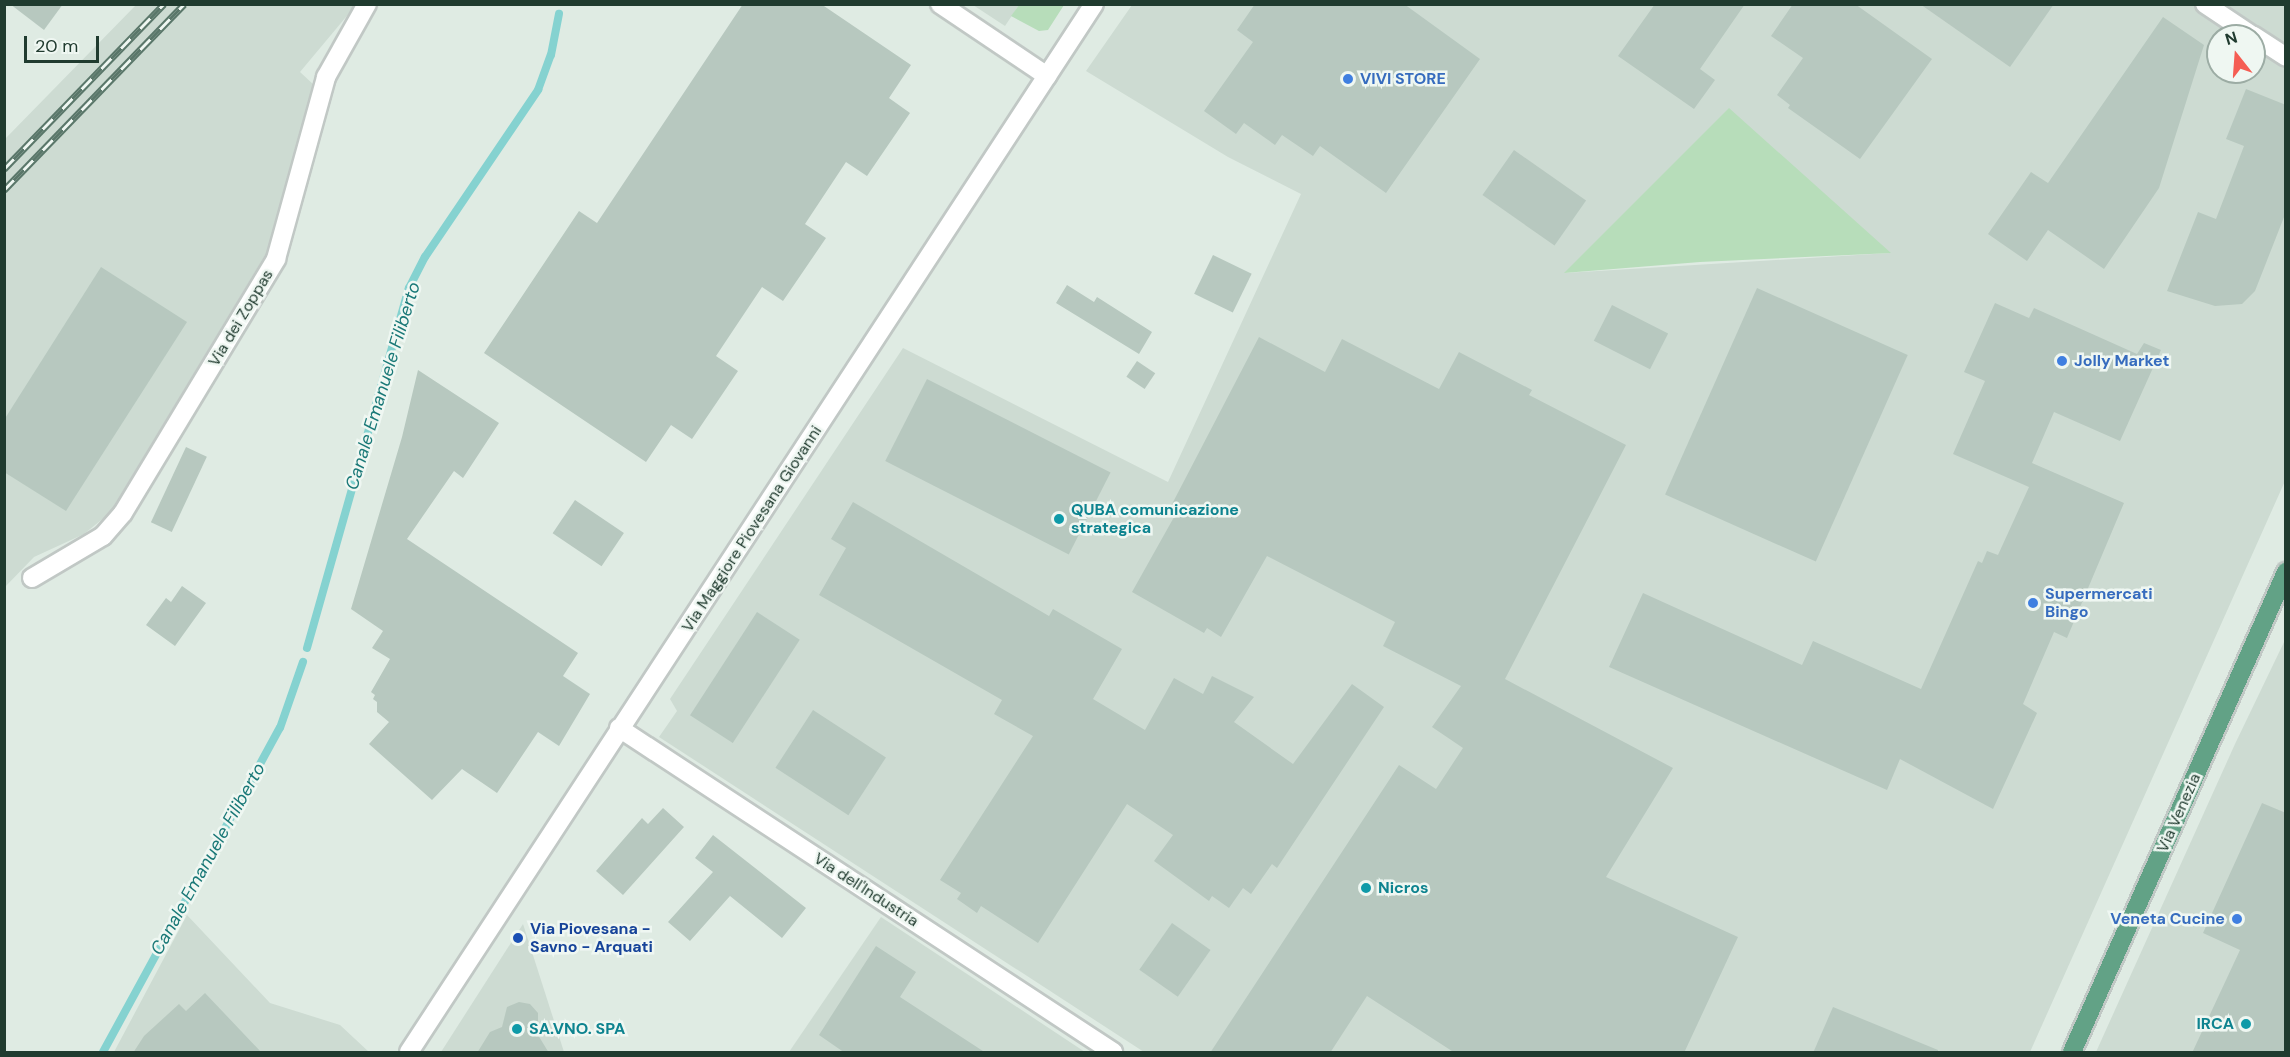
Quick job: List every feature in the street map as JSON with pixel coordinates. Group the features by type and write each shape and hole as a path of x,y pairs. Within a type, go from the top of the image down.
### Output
{"main road":[{"name":"Via Venezia","path":"2072,1053 2286,572"}],"street":[{"name":"Via dei Zoppas","path":"32,578 102,536 119,518 276,259 326,77 367,4"},
{"path":"940,4 1047,76"},
{"name":"Via Maggiore Piovesana Giovanni","path":"409,1053 619,728 1094,4"},
{"path":"2205,4 2236,24"},
{"path":"2266,44 2286,57"},
{"name":"Via dell'Industria","path":"619,728 1113,1053"}],"shaded area":[{"path":"136,5 356,5 300,72 314,85 270,247 111,512 84,534 34,557 5,587 5,139"},
{"path":"973,5 1019,5 1005,26"},
{"path":"1132,5 2285,5 2285,481 2030,1052 1144,1052 659,737 677,711 670,699 903,348 1168,482 1301,194 1228,157 1086,71","holes":["1729,109 1890,253 1565,273"]},
{"path":"2285,640 2285,1052 2096,1052 2235,744"},
{"path":"187,915 270,1003 340,1025 369,1052 114,1052"},
{"path":"881,917 1085,1052 789,1052"},
{"path":"523,924 564,1052 441,1052"}],"green space":[{"path":"1019,5 1064,5 1048,30 1039,31 1011,16"},
{"path":"1729,108 1891,253 1700,262 1564,273"}],"building":[{"path":"10,4 63,4 44,30"},
{"path":"743,4 821,4 911,65 889,98 910,113 867,176 846,162 805,224 826,238 783,301 762,287 716,356 738,371 692,439 671,425 646,462 484,353 579,211 597,223"},
{"path":"1255,4 1404,4 1480,59 1386,193 1320,146 1313,156 1282,135 1275,145 1244,123 1236,134 1204,111 1253,42 1237,30"},
{"path":"1655,4 1745,4 1700,69 1715,80 1694,109 1618,56"},
{"path":"1793,4 1855,4 1932,59 1860,159 1788,108 1790,105 1777,95 1803,58 1771,36"},
{"path":"1920,4 2054,4 2010,67"},
{"path":"2163,17 2204,45 2159,188 2104,269 2048,230 2027,261 1988,234 2031,172 2048,183"},
{"path":"2246,89 2286,105 2286,212 2255,291 2242,304 2215,306 2167,291 2198,212 2216,219 2244,146 2226,139"},
{"path":"1514,150 1586,200 1555,246 1482,195"},
{"path":"1213,255 1252,274 1233,312 1194,294"},
{"path":"101,267 187,322 66,511 4,472 4,420"},
{"path":"1067,285 1094,302 1097,297 1152,332 1139,354 1056,303"},
{"path":"1757,288 1908,355 1816,562 1665,494"},
{"path":"1995,303 2029,318 2034,308 2137,354 2144,343 2161,350 2120,441 2054,412 2032,463 2124,503 2067,638 2054,632 2023,704 2037,713 1993,809 1900,759 1887,790 1609,667 1643,593 1802,665 1813,641 1921,689 1978,561 1982,563 1987,551 1998,555 2029,487 1953,454 1985,381 1964,372"},
{"path":"1612,305 1668,334 1650,369 1594,341"},
{"path":"1259,337 1325,372 1342,339 1439,389 1459,352 1532,390 1529,395 1626,445 1505,679 1673,768 1606,877 1738,937 1684,1053 1455,1053 1367,996 1330,1053 1210,1053 1399,765 1436,789 1463,748 1432,727 1461,686 1383,646 1395,622 1267,556 1221,637 1207,628 1204,633 1132,592 1178,510 1171,506"},
{"path":"1137,361 1155,373 1145,389 1126,377"},
{"path":"418,370 499,423 463,478 454,471 407,539 578,653 563,676 590,694 559,746 538,732 497,793 462,769 432,800 369,744 389,722 377,712 377,702 373,699 375,695 371,692 390,659 372,648 383,631 351,609 402,437"},
{"path":"927,379 1111,473 1069,554 885,461"},
{"path":"186,447 207,457 172,532 151,522"},
{"path":"575,500 624,533 602,566 553,533"},
{"path":"853,502 1049,616 1053,609 1122,649 1093,699 1145,730 1174,678 1203,694 1212,676 1254,697 1234,722 1293,764 1352,684 1384,707 1277,868 1272,864 1251,894 1243,888 1229,908 1212,896 1209,901 1154,861 1173,835 1127,804 1038,943 981,906 977,913 957,899 961,893 940,880 1033,736 994,714 1002,700 819,595 846,548 831,539"},
{"path":"182,586 206,603 175,646 146,625 166,598 171,602"},
{"path":"757,612 800,640 733,743 690,715"},
{"path":"813,710 886,757 848,815 775,768"},
{"path":"2262,803 2286,813 2286,1053 2192,1053 2240,950 2203,933"},
{"path":"663,808 684,827 623,895 596,871 642,818 648,824"},
{"path":"713,835 806,908 782,938 730,896 690,941 668,922 713,872 695,858"},
{"path":"1172,923 1211,950 1178,997 1139,970"},
{"path":"876,946 916,972 900,997 986,1053 845,1053 819,1035"},
{"path":"205,993 262,1053 133,1053 144,1036 179,1004 186,1011"},
{"name":"SA.VNO. SPA","path":"519,1002 530,1004 538,1013 538,1035 549,1053 477,1053 490,1032 502,1027 507,1007"},
{"path":"1833,1007 1938,1050 1938,1053 1813,1053"}],"waterway":[{"name":"Canale Emanuele Filiberto","path":"307,648 409,288 425,257 538,90 551,55 559,14"},
{"name":"Canale Emanuele Filiberto","path":"103,1052 280,728 303,662"}],"railway":[{"path":"4,169 164,4"},
{"path":"4,190 184,4"}],"place":[{"name":"VIVI STORE","path":"1348,79"},
{"name":"Jolly Market","path":"2062,361"},
{"name":"QUBA comunicazione strategica","path":"1059,519"},
{"name":"Supermercati Bingo","path":"2033,603"},
{"name":"Nicros","path":"1366,888"},
{"name":"Veneta Cucine","path":"2237,919"},
{"name":"Via Piovesana - Savno - Arquati","path":"518,938"},
{"name":"IRCA","path":"2246,1024"},
{"name":"SA.VNO. SPA","path":"517,1029"}]}
